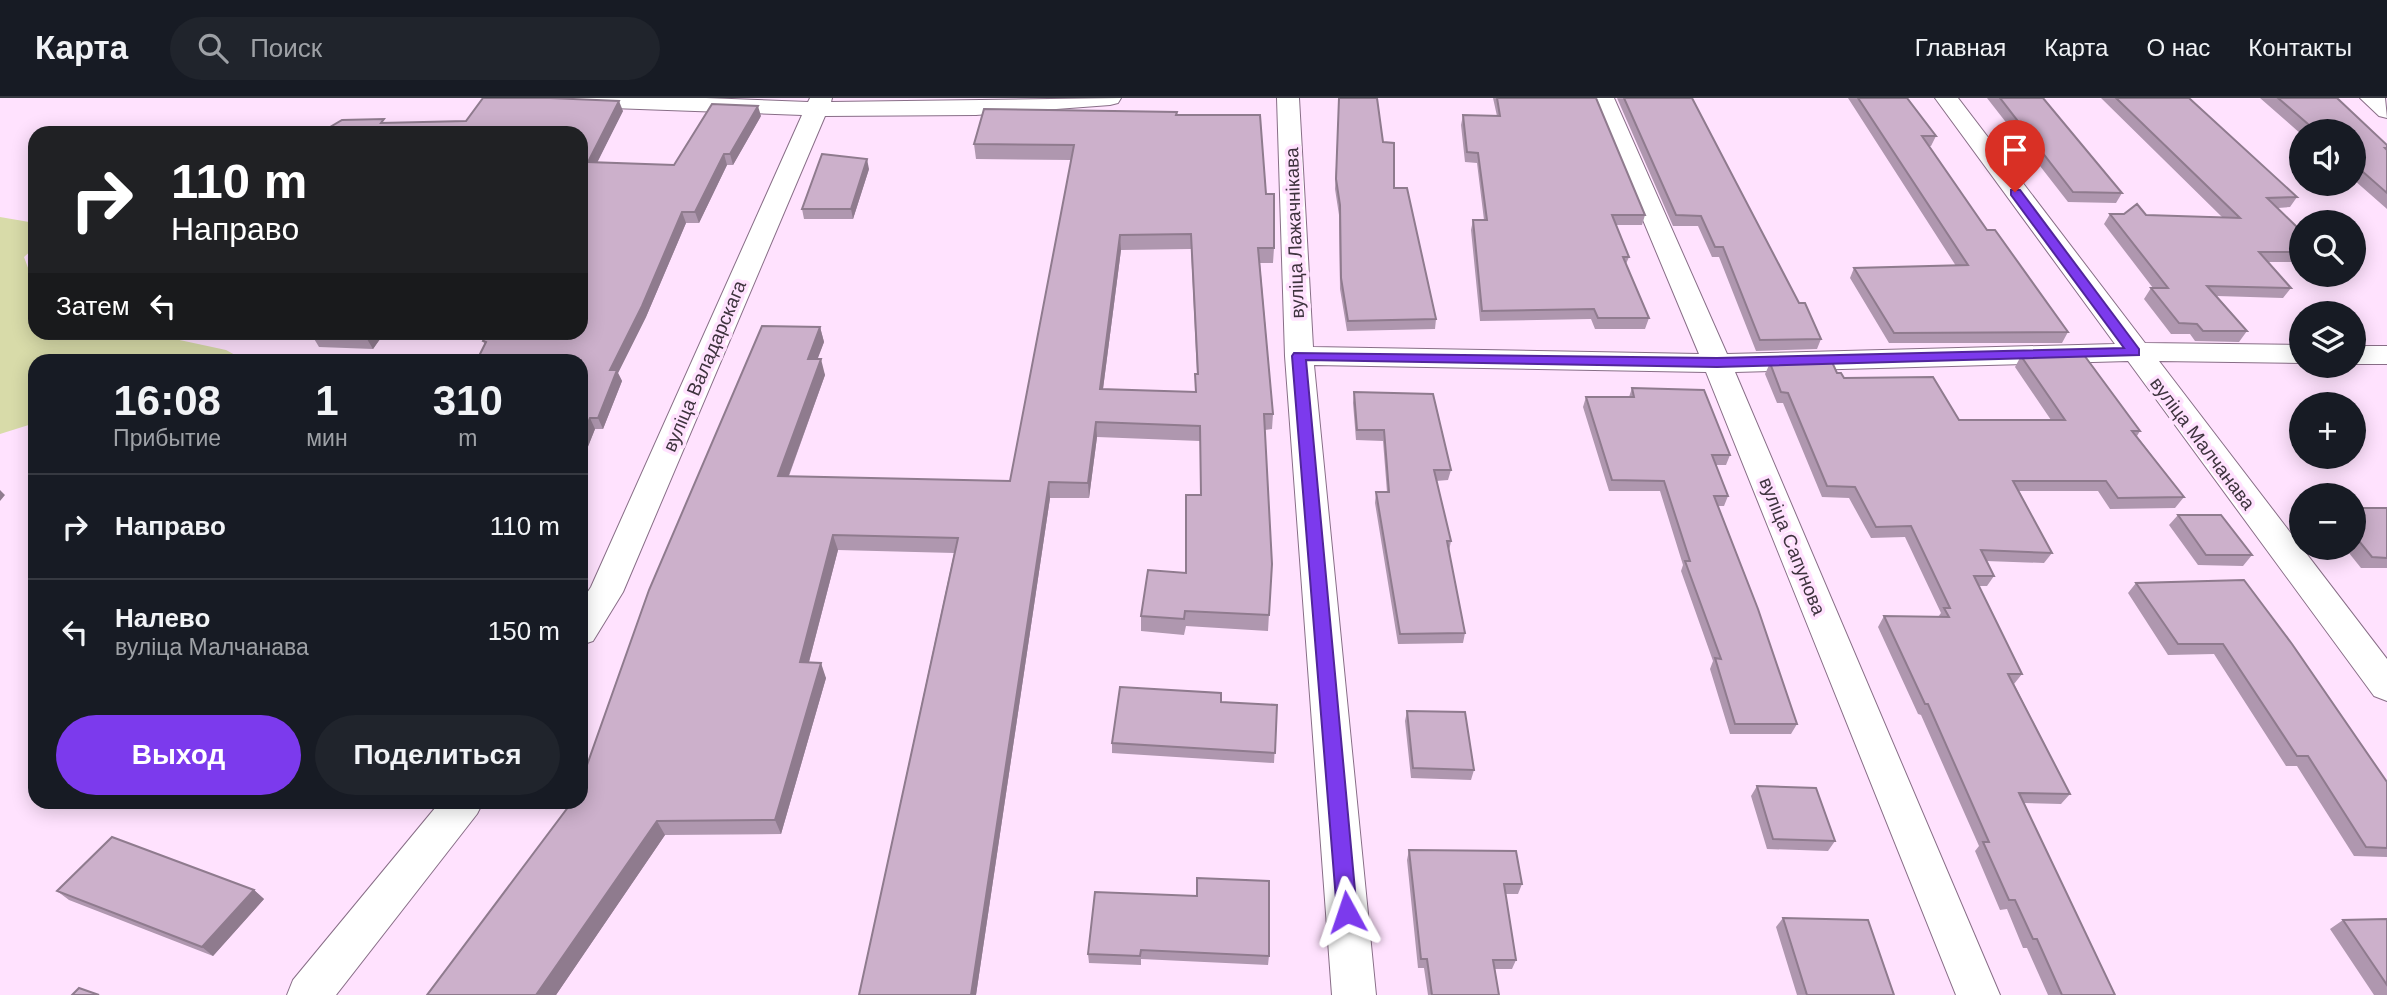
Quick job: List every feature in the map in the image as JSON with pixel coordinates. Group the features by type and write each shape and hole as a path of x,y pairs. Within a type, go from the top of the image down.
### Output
{"street":[{"path":"530,98 976,108 1110,98"},
{"name":"вуліца Лажачнікава","path":"1288,98 1299,356 1354,995"},
{"name":"вуліца Сапунова","path":"1603,98 1717,363 1979,995"},
{"name":"вуліца Малчанава","path":"1946,98 2387,686"},
{"path":"2371,98 2387,111"},
{"name":"вуліца Валадарскага","path":"588,620 606,592 819,103"},
{"path":"1299,356 1717,363 2134,352 2289,354"},
{"path":"2366,355 2387,355"},
{"path":"309,995 457,809"}],"green space":[{"path":"0,217 28,222 28,253 24,257 28,268 28,340 180,340 233,354 28,354 28,425 0,434"}],"building":[{"path":"483,98 619,101 588,162 588,126 332,126 342,120 384,119 381,123 466,121"},
{"path":"1339,98 1377,98 1383,142 1394,143 1394,188 1407,188 1436,319 1348,321 1341,278 1340,205 1336,179"},
{"path":"1497,98 1596,98 1645,215 1612,215 1629,257 1623,257 1649,318 1598,318 1594,309 1482,311 1473,220 1487,220 1478,153 1467,152 1463,115 1500,116"},
{"path":"1624,98 1692,98 1799,303 1805,303 1821,339 1760,340 1723,247 1715,247 1701,216 1676,215"},
{"path":"1858,98 1907,98 1936,136 1922,136 1987,230 1995,230 2068,332 1894,333 1854,268 1968,265"},
{"path":"2000,98 2043,98 2122,193 2073,192"},
{"path":"2116,98 2189,98 2289,190 2289,196 2297,197 2267,198 2289,219 2289,252 2259,252 2291,288 2207,286 2247,331 2203,331 2197,324 2179,323 2151,288 2168,288 2110,214 2124,214 2137,204 2146,215 2240,218"},
{"path":"2278,98 2337,98 2359,119 2302,119"},
{"path":"712,104 758,106 730,154 724,154 695,212 682,212 642,306 610,370 617,370 598,418 590,418 588,423 588,354 480,354 486,342 483,341 588,340 588,162 674,165"},
{"path":"984,109 1260,115 1266,194 1274,194 1274,248 1258,248 1273,414 1264,414 1272,564 1269,615 1185,611 1184,619 1141,616 1148,570 1186,573 1186,495 1201,495 1200,426 1096,422 1088,483 1049,482 971,995 859,995 958,538 833,535 800,662 821,663 775,820 657,821 536,995 427,995 567,809 588,809 588,762 649,590 762,326 820,327 808,359 821,359 778,476 1010,481 1074,145 974,144","holes":["1191,234 1198,374 1195,374 1196,392 1100,389 1120,235"]},
{"path":"2366,125 2387,145 2387,193 2366,175"},
{"path":"822,154 867,159 851,209 802,209"},
{"path":"2084,355 2140,431 2132,431 2184,497 2118,498 2106,481 2013,481 2052,553 1981,550 1994,576 1974,576 2022,674 2008,674 2070,794 2019,793 2115,995 2062,995 2037,939 2033,939 2015,900 2009,900 1983,842 1989,842 1928,704 1925,704 1884,616 1949,617 1944,608 1950,608 1911,526 1876,527 1855,487 1827,486 1788,393 1781,392 1770,363 1832,362 1837,373 1841,373 1844,378 1933,377 1959,420 2065,420 2021,356"},
{"path":"1632,388 1704,390 1730,455 1712,455 1728,496 1714,496 1758,609 1797,724 1735,724 1715,658 1721,659 1685,561 1690,561 1664,481 1612,480 1586,397 1634,397"},
{"path":"1354,392 1433,394 1451,470 1434,470 1451,541 1447,541 1465,633 1400,634 1376,492 1389,492 1384,430 1357,430"},
{"path":"2366,508 2387,508 2387,558 2372,557 2366,550"},
{"path":"2178,515 2221,515 2252,555 2206,555"},
{"path":"2244,580 2292,644 2387,782 2387,848 2366,847 2308,756 2297,756 2223,644 2178,644 2136,583"},
{"path":"1120,687 1221,693 1221,702 1277,705 1275,753 1112,743"},
{"path":"1407,711 1465,712 1474,770 1413,768"},
{"path":"1757,786 1816,788 1835,841 1773,839"},
{"path":"112,837 254,890 202,947 57,891"},
{"path":"1409,850 1516,851 1522,884 1504,884 1516,960 1493,960 1499,995 1432,995 1427,959 1421,959"},
{"path":"1197,878 1269,881 1269,956 1141,950 1140,956 1088,954 1095,892 1197,896"},
{"path":"1783,918 1868,920 1894,995 1807,995"},
{"path":"2387,919 2387,985 2343,920"},
{"path":"79,988 99,995 72,995"}],"route":[{"path":"1347,912 1299,356 1717,363 2134,352 2015,192"}]}
